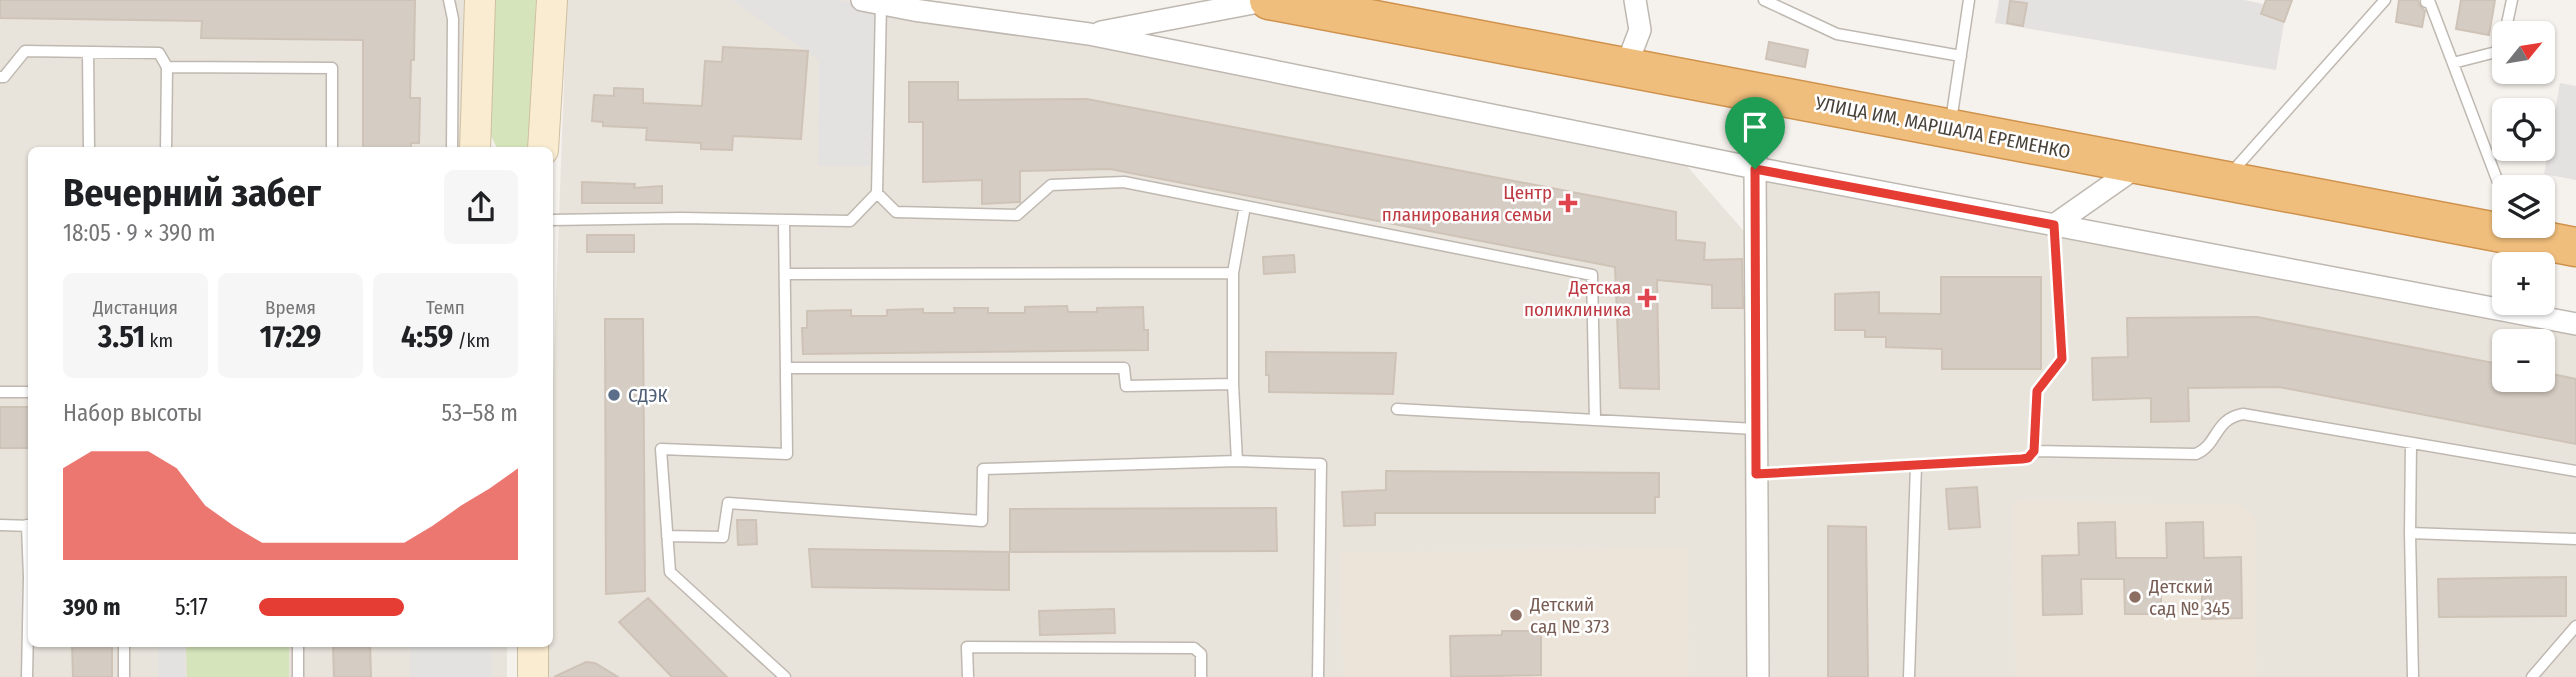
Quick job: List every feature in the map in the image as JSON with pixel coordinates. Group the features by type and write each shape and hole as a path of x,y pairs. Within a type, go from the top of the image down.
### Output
{"highway":[{"name":"УЛИЦА ИМ. МАРШАЛА ЕРЕМЕНКО","path":"1269,0 1350,7 1625,69 1728,89 1760,92 2225,180 2492,227"},
{"name":"УЛИЦА ИМ. МАРШАЛА ЕРЕМЕНКО","path":"2543,238 2576,247"}],"main road":[{"path":"475,147 480,0"},
{"path":"543,147 552,0"},
{"path":"533,647 533,677"}],"street":[{"path":"1089,34 1269,0"},
{"path":"1625,69 1640,30 1635,0"},
{"path":"872,2 909,5 1089,34 1755,169 2576,324"},
{"path":"1758,677 1755,169 1760,92"},
{"path":"2054,225 2141,164"}],"lane":[{"path":"449,0 453,19 452,147"},
{"path":"1764,0 1838,34 1961,56"},
{"path":"1951,127 1969,0"},
{"path":"2225,180 2385,0"},
{"path":"2508,21 2512,0"},
{"path":"872,2 877,193 897,212 1017,215 1051,185 1124,182 1592,275 1595,420"},
{"path":"2426,2 2430,3 2495,175"},
{"path":"0,77 4,77 25,51 159,53 167,67 166,147"},
{"path":"88,52 89,147"},
{"path":"2453,63 2492,53"},
{"path":"167,67 332,68 332,147"},
{"path":"553,220 682,218 850,221 877,193"},
{"path":"1237,461 1233,384 1233,273 1245,206"},
{"path":"784,220 787,454 661,449 670,572 785,677"},
{"path":"1756,474 2028,458 2034,451 2037,391 2062,359 2054,225"},
{"path":"785,274 1233,273"},
{"path":"786,368 1124,368 1126,386 1233,384"},
{"path":"0,392 28,392"},
{"path":"1397,409 1755,429"},
{"path":"2034,451 2196,454 2207,446 2228,419 2243,414 2576,471"},
{"path":"2412,443 2410,533 2413,677"},
{"path":"667,536 723,537 728,503 982,521 983,469 1237,461 1321,464 1318,677"},
{"path":"1909,677 1916,465"},
{"path":"0,525 28,526"},
{"path":"2410,533 2576,539"},
{"path":"2536,674 2576,626"},
{"path":"27,677 28,644"},
{"path":"124,647 124,677"},
{"path":"298,647 298,677"},
{"path":"968,677 967,647 1194,648 1201,654 1201,677"}],"shaded area":[{"path":"0,0 470,0 469,147 28,147 28,647 507,647 507,677 0,677"},
{"path":"567,0 847,0 1165,58 1686,165 1749,237 1748,677 542,677 543,647 553,647 553,382"},
{"path":"732,0 838,0 878,8 875,166 818,166 819,60"},
{"path":"1999,0 2244,0 2263,4 2260,15 2284,23 2276,70 1995,23"},
{"path":"2560,83 2576,86 2576,180 2544,174 2546,161 2555,161 2555,111"},
{"path":"1761,179 2576,332 2576,677 1765,677"},
{"name":"Детский сад № 345","path":"2014,502 2238,504 2255,517 2257,677 2015,677"},
{"name":"Детский сад № 373","path":"1688,549 1689,677 1343,677 1342,552"},
{"path":"158,647 185,647 185,677 158,677"},
{"path":"410,647 492,647 492,677 410,677"}],"green space":[{"path":"494,0 536,0 529,147 496,147 490,134"},
{"path":"186,647 289,647 289,677 187,677"}],"building":[{"path":"0,0 415,0 410,98 420,98 419,143 411,143 411,147 363,147 363,40 201,38 202,21 0,18"},
{"path":"2266,0 2292,0 2284,22 2261,14"},
{"path":"2399,0 2418,0 2425,11 2422,27 2396,22"},
{"path":"2461,0 2495,0 2489,35 2456,29"},
{"path":"2010,1 2027,3 2023,26 2007,23"},
{"path":"1769,42 1808,50 1805,67 1766,59"},
{"path":"723,47 808,51 801,139 733,136 732,150 701,149 701,143 646,140 647,128 603,126 603,122 592,121 594,95 614,96 614,88 643,89 643,103 702,106 705,61 722,62"},
{"path":"909,82 958,82 958,100 1087,99 1676,212 1676,240 1705,243 1704,260 1742,259 1743,308 1712,308 1712,285 1657,280 1659,389 1620,388 1615,267 1110,169 1020,171 1020,202 982,204 982,180 923,182 923,122 909,122"},
{"path":"582,182 635,184 634,188 662,186 662,203 582,203"},
{"path":"587,235 634,235 634,252 587,252"},
{"path":"1294,255 1295,272 1264,274 1263,257"},
{"path":"1941,277 2041,277 2041,369 1942,369 1942,349 1886,347 1886,337 1865,337 1865,330 1835,330 1835,294 1879,292 1879,313 1941,314"},
{"path":"1067,306 1068,312 1143,307 1144,330 1148,330 1148,350 803,354 802,328 807,328 807,311 851,310 851,316 887,316 887,310 923,309 923,313 955,313 954,308 988,308 988,313 1025,313 1025,307"},
{"path":"2257,317 2492,363 2492,392 2555,392 2555,375 2576,379 2576,444 2279,387 2188,388 2189,421 2151,422 2151,398 2093,400 2092,358 2128,357 2127,318"},
{"path":"605,319 643,319 645,591 606,594"},
{"path":"1266,352 1396,353 1393,394 1269,392"},
{"path":"0,407 28,407 28,448 0,448"},
{"path":"1386,471 1659,473 1659,497 1655,497 1655,513 1375,513 1375,525 1344,526 1342,492 1386,490"},
{"path":"1977,487 1980,527 1949,529 1946,489"},
{"path":"1276,508 1277,551 1010,552 1010,509"},
{"path":"737,520 756,520 757,544 738,545"},
{"path":"2115,522 2116,558 2167,558 2166,523 2203,522 2204,558 2241,557 2242,618 2202,619 2202,581 2161,581 2161,614 2125,614 2124,579 2081,579 2082,614 2043,615 2042,556 2079,555 2078,523"},
{"path":"1828,526 1866,527 1868,677 1828,677"},
{"path":"809,549 1009,552 1009,590 812,587"},
{"path":"2566,577 2566,616 2439,617 2438,579"},
{"path":"648,598 727,677 672,677 619,622"},
{"path":"1114,609 1115,633 1040,635 1039,611"},
{"path":"1502,631 1541,631 1541,675 1451,677 1450,636 1502,635"},
{"path":"72,647 112,647 112,677 73,677"},
{"path":"333,647 370,647 371,677 334,677"},
{"path":"586,662 595,663 618,677 554,677"}],"place":[{"name":"Центр планирования семьи","path":"1568,203"},
{"name":"Детская поликлиника","path":"1647,298"},
{"name":"СДЭК","path":"614,395"},
{"name":"Детский сад № 345","path":"2135,597"},
{"name":"Детский сад № 373","path":"1516,615"}],"route":[{"path":"1755,169 2054,225 2062,359 2037,391 2032,455 2022,459 1756,474 1755,169"}]}
